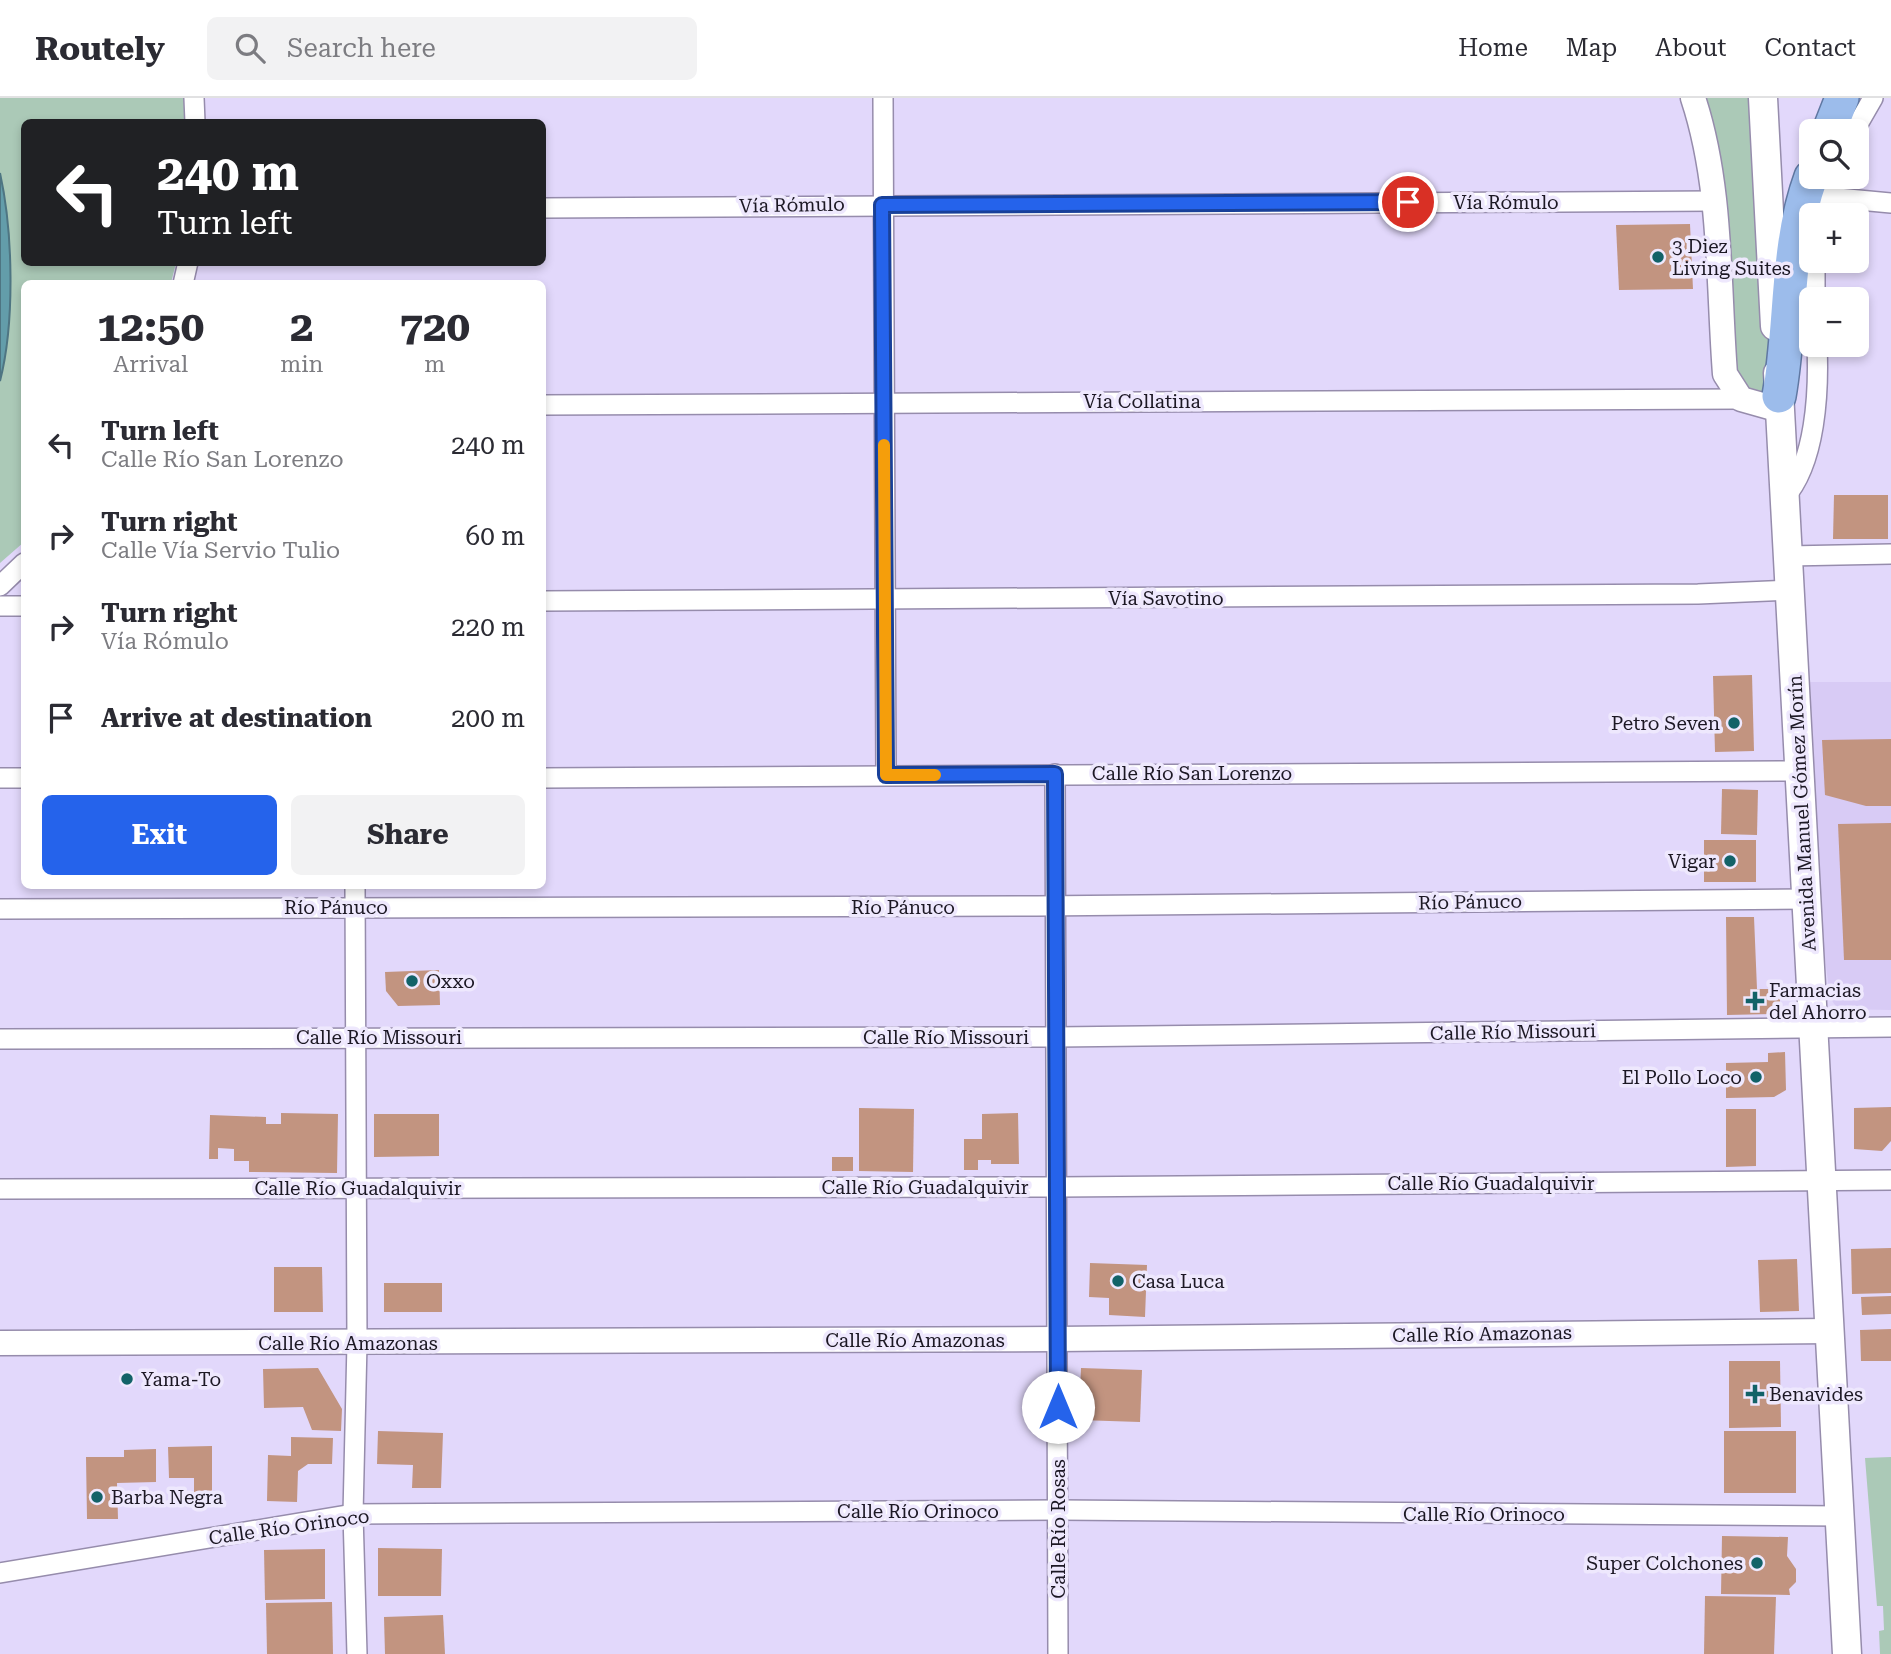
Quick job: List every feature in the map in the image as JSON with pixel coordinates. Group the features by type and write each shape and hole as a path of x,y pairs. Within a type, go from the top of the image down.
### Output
{"highway":[{"path":"1834,119 1842,98"},
{"path":"1779,403 1790,269 1798,222 1821,196"}],"main road":[{"name":"Avenida Manuel Gómez Morín","path":"1763,98 1847,1654"}],"street":[{"path":"194,98 195,119"},
{"path":"883,98 886,775"},
{"path":"1693,98 1702,125 1713,201 1725,373 1741,399 1779,403"},
{"path":"1861,119 1873,98"},
{"path":"1821,196 1891,203"},
{"name":"Vía Rómulo","path":"546,208 1713,201"},
{"path":"1784,498 1796,486 1803,469 1818,380 1817,357"},
{"name":"Vía Collatina","path":"546,405 884,401 1741,399"},
{"path":"1788,556 1891,554"},
{"path":"0,586 21,566"},
{"name":"Vía Savotino","path":"546,601 1685,594 1790,590"},
{"path":"0,606 21,606"},
{"name":"Calle Río San Lorenzo","path":"546,778 1800,771"},
{"name":"Calle Río Rosas","path":"1055,774 1058,1654"},
{"path":"0,778 21,778"},
{"path":"355,889 357,1343 353,1514 357,1654"},
{"name":"Río Pánuco","path":"0,909 1056,906 1807,899"},
{"name":"Calle Río Missouri","path":"0,1038 1056,1037 1891,1027"},
{"name":"Calle Río Guadalquivir","path":"0,1189 1058,1187 1891,1180"},
{"name":"Calle Río Amazonas","path":"0,1343 1057,1339 1829,1331"},
{"name":"Calle Río Orinoco","path":"0,1573 353,1514 1059,1510 1840,1516"}],"shaded area":[{"path":"0,98 184,98 186,119 21,119 21,266 175,266 172,280 21,280 21,545 0,563"},
{"path":"1693,98 1763,98 1780,410 1741,399"},
{"path":"0,173 8,222 10,305 0,381"},
{"path":"1810,682 1891,682 1891,1010 1838,1009 1830,998 1823,942"},
{"path":"1891,1457 1891,1654 1880,1654 1879,1631 1884,1630 1883,1606 1877,1606 1865,1458"}],"building":[{"path":"1690,224 1693,289 1619,290 1616,225"},
{"path":"1834,495 1888,495 1888,539 1833,539"},
{"name":"Petro Seven","path":"1752,675 1754,751 1715,752 1713,676"},
{"path":"1891,739 1891,806 1866,806 1825,795 1822,740"},
{"path":"1722,789 1758,790 1757,835 1721,834"},
{"path":"1891,823 1891,960 1844,960 1838,824"},
{"name":"Vigar","path":"1704,840 1756,840 1756,882 1704,882"},
{"path":"1726,917 1754,917 1757,989 1780,989 1780,1005 1772,1014 1727,1015"},
{"name":"Oxxo","path":"439,970 440,1005 398,1006 386,991 385,972"},
{"name":"El Pollo Loco","path":"1785,1052 1786,1090 1774,1097 1726,1098 1726,1063 1768,1062 1768,1053"},
{"path":"1891,1107 1891,1141 1882,1151 1854,1149 1854,1108"},
{"path":"859,1108 914,1109 913,1172 859,1171"},
{"path":"1726,1109 1756,1109 1756,1166 1726,1167"},
{"path":"281,1113 338,1114 337,1173 249,1172 249,1161 234,1161 234,1149 218,1148 218,1159 209,1159 210,1115 266,1117 266,1124 281,1124"},
{"path":"1018,1113 1019,1164 991,1164 991,1160 978,1160 978,1170 964,1170 964,1139 982,1139 982,1114"},
{"path":"374,1114 439,1114 439,1156 374,1157"},
{"path":"832,1157 853,1157 853,1171 832,1171"},
{"path":"1891,1248 1891,1293 1852,1294 1851,1249"},
{"path":"1797,1259 1799,1311 1760,1312 1758,1260"},
{"name":"Casa Luca","path":"1090,1263 1147,1265 1145,1317 1109,1315 1109,1298 1089,1297"},
{"path":"274,1267 322,1267 323,1312 274,1312"},
{"path":"384,1283 442,1283 442,1312 384,1312"},
{"path":"1891,1296 1891,1314 1862,1315 1861,1297"},
{"path":"1891,1329 1891,1361 1861,1361 1860,1330"},
{"name":"Benavides","path":"1729,1361 1780,1361 1781,1427 1729,1428"},
{"path":"318,1368 342,1409 341,1431 312,1430 303,1407 264,1408 263,1369"},
{"path":"1081,1368 1142,1370 1140,1422 1079,1420"},
{"path":"378,1431 443,1433 441,1488 412,1488 413,1465 377,1464"},
{"path":"1724,1431 1796,1431 1796,1493 1724,1493"},
{"path":"291,1437 333,1438 332,1464 308,1464 298,1471 297,1502 267,1501 268,1455 291,1456"},
{"path":"212,1446 212,1505 194,1505 194,1478 169,1478 168,1447"},
{"path":"156,1449 156,1482 117,1483 118,1519 87,1519 86,1457 124,1457 124,1450"},
{"name":"Super Colchones","path":"1722,1536 1788,1537 1787,1556 1796,1569 1796,1582 1789,1589 1790,1595 1721,1594"},
{"path":"378,1548 442,1549 441,1596 378,1596"},
{"path":"325,1549 325,1599 265,1600 264,1550"},
{"path":"1705,1596 1776,1597 1774,1654 1704,1654"},
{"path":"332,1602 333,1654 267,1654 266,1603"},
{"path":"443,1615 445,1654 385,1654 384,1617"}],"slow traffic":[{"path":"884,445 886,775 935,775"}],"place":[{"name":"3 Diez Living Suites","path":"1658,257"},
{"name":"Petro Seven","path":"1734,723"},
{"name":"Vigar","path":"1730,861"},
{"name":"Oxxo","path":"412,981"},
{"name":"Farmacias del Ahorro","path":"1755,1001"},
{"name":"El Pollo Loco","path":"1756,1077"},
{"name":"Casa Luca","path":"1118,1281"},
{"name":"Yama-To","path":"127,1379"},
{"name":"Benavides","path":"1755,1394"},
{"name":"Barba Negra","path":"97,1497"},
{"name":"Super Colchones","path":"1757,1563"}],"route":[{"path":"1058,1407 1055,774 886,775 882,205 1408,202"}]}
